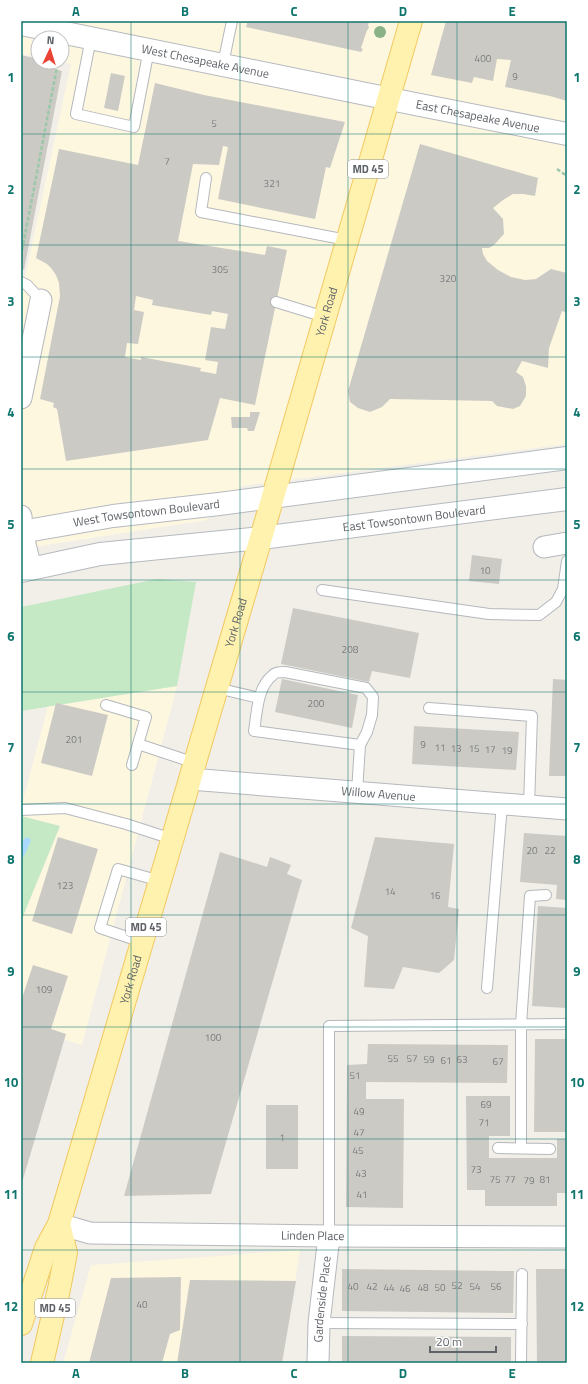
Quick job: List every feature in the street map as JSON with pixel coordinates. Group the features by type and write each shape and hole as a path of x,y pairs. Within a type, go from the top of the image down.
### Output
{"main road":[{"name":"York Road","path":"21,1324 46,1248 59,1224 261,538 411,21"},
{"name":"West Chesapeake Avenue","path":"21,24 389,99"},
{"name":"East Chesapeake Avenue","path":"389,99 567,134"},
{"path":"273,496 567,458"},
{"name":"West Towsontown Boulevard","path":"21,527 273,496"},
{"name":"East Towsontown Boulevard","path":"261,538 567,499"},
{"path":"26,570 100,554 261,538"},
{"name":"York Road","path":"42,1363 66,1253 59,1224"}],"street":[{"path":"21,398 42,300"},
{"path":"21,527 26,570"},
{"path":"544,547 567,543"},
{"name":"Willow Avenue","path":"192,771 357,792 567,809"},
{"name":"Linden Place","path":"59,1224 90,1233 567,1237"},
{"name":"Gardenside Place","path":"318,1363 319,1323 329,1236"}],"lane":[{"path":"223,64 232,21"},
{"path":"91,38 76,114 134,127 149,49"},
{"path":"206,178 201,212 347,240"},
{"path":"21,282 27,285 42,300"},
{"path":"276,302 325,317"},
{"path":"322,590 489,614 539,615 556,602 563,589 567,561"},
{"path":"357,792 360,745 367,732 372,715 373,697 366,688 285,672 274,674 266,682 259,698 254,731 360,745"},
{"path":"217,688 259,698"},
{"path":"106,705 146,717 132,765"},
{"path":"430,708 532,716 529,806"},
{"path":"138,744 192,771"},
{"path":"487,988 502,804"},
{"path":"21,810 65,808 126,824 172,839"},
{"path":"142,942 100,928 118,868 160,881"},
{"path":"521,1148 521,1024 530,896 546,896"},
{"path":"329,1236 329,1026 567,1024"},
{"path":"498,1148 550,1149"},
{"path":"522,1274 522,1363"},
{"path":"319,1323 522,1324"}],"path":[{"path":"21,256 56,70"},
{"path":"557,169 567,176"}],"shaded area":[{"path":"21,21 567,21 567,444 242,486 207,520 21,549 21,296 70,70 70,30 30,30 30,56 21,54"},
{"path":"177,686 82,1045 21,1027 21,921 60,826 21,816 21,808 48,706"},
{"path":"300,1250 282,1363 63,1363 91,1265"}],"green space":[{"path":"157,579 196,582 177,686 21,711 21,607"},
{"path":"21,816 60,826 21,921"}],"building":[{"path":"242,21 369,21 369,26 361,52 246,27 247,23 241,23"},
{"path":"446,21 567,21 567,101 505,87 511,60 497,59 493,81 474,77 472,83 431,75"},
{"path":"21,55 30,57 30,70 62,71 24,270 22,269 22,271"},
{"path":"111,73 125,76 118,111 104,108"},
{"path":"155,83 204,95 345,122 330,168 326,167 315,219 218,199 228,147 223,146 219,165 193,164 178,241 265,255 267,246 287,250 255,405 220,398 208,440 66,461 57,409 53,407 54,403 40,399 60,296 59,283 51,268 36,258 59,149 138,165","holes":["136,296 153,300 152,305 211,315 212,311 228,314 225,329 211,327 205,360 218,362 216,374 200,371 201,368 141,357 141,360 125,357 127,343 138,344 144,312 134,310"]},
{"path":"420,144 538,178 535,196 513,194 493,208 503,219 504,234 494,245 489,248 482,248 483,254 487,261 498,270 511,277 525,280 536,279 551,269 567,273 567,313 562,311 549,348 548,368 522,361 516,372 523,377 526,386 526,396 520,406 513,409 497,406 492,401 390,399 382,407 370,412 358,408 350,402 348,391"},
{"path":"250,412 260,412 254,431 248,431 247,428 232,428 231,417 250,417"},
{"path":"472,555 502,559 499,584 469,581"},
{"path":"293,608 419,633 410,678 372,671 369,682 281,664"},
{"path":"282,679 358,695 352,728 275,712"},
{"path":"553,679 567,680 567,776 549,776"},
{"path":"56,703 108,715 92,776 41,763"},
{"path":"414,726 519,732 516,770 412,764"},
{"path":"524,833 567,836 567,900 556,899 557,885 520,882"},
{"path":"58,837 98,849 72,934 32,921"},
{"path":"375,837 454,844 448,907 459,909 454,960 439,973 403,967 394,989 364,987 368,936 351,928"},
{"path":"220,852 267,867 270,857 291,865 287,874 302,880 211,1194 124,1196"},
{"path":"538,906 567,908 567,1008 532,1006"},
{"path":"33,965 68,976 51,1029 66,1034 21,1186 21,1001"},
{"path":"535,1039 567,1039 567,1132 534,1132"},
{"path":"368,1044 508,1045 507,1083 366,1082 366,1099 404,1099 403,1208 346,1207 347,1065 367,1064"},
{"path":"466,1096 510,1096 510,1136 489,1136 489,1158 557,1158 557,1139 567,1139 567,1193 557,1193 557,1206 485,1206 485,1190 467,1190"},
{"path":"266,1105 298,1105 298,1169 266,1169"},
{"path":"342,1269 514,1271 513,1313 342,1311"},
{"path":"536,1269 567,1269 567,1363 537,1363"},
{"path":"181,1277 180,1330 170,1334 162,1363 89,1363 111,1278"},
{"path":"190,1280 296,1281 282,1363 177,1363"},
{"path":"342,1336 511,1337 511,1363 342,1363"}],"waterway":[{"path":"21,854 27,841"}]}
